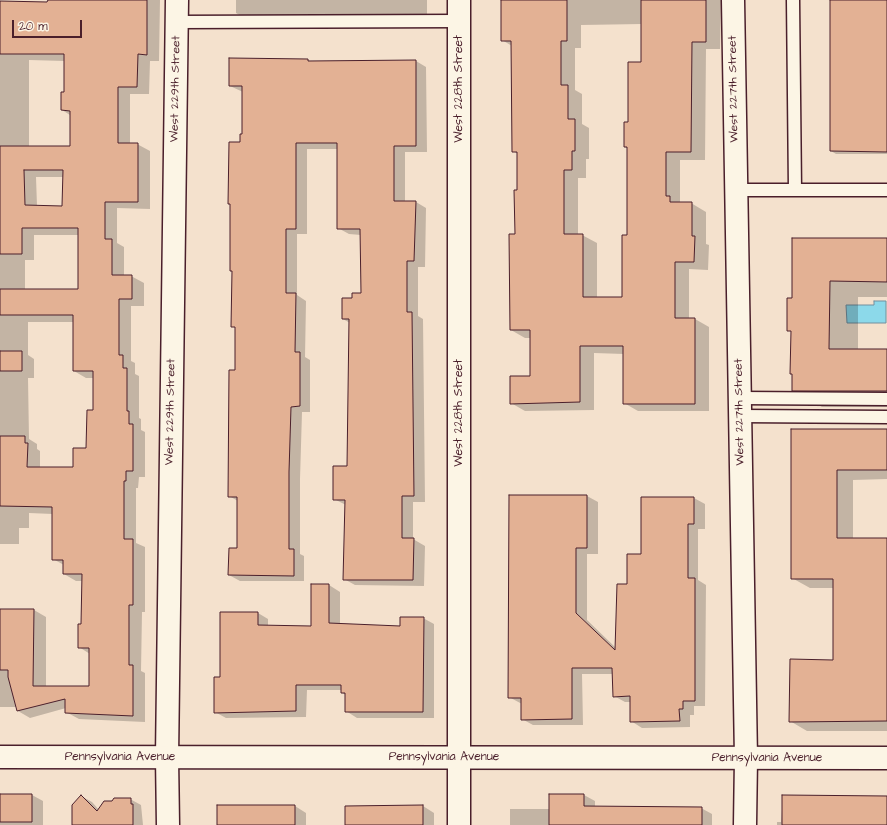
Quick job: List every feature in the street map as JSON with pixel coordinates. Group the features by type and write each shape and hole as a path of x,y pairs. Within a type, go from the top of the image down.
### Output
{"street":[{"name":"West 229th Street","path":"168,825 167,757 177,0"},
{"name":"West 227th Street","path":"733,0 746,758 745,825"},
{"name":"West 228th Street","path":"459,10 459,825"},
{"name":"Pennsylvania Avenue","path":"0,757 887,758"}],"lane":[{"path":"793,0 795,190"},
{"path":"177,22 459,10"},
{"path":"736,190 887,190"},
{"path":"740,407 887,399"},
{"path":"740,407 887,417"}],"water":[{"path":"874,301 886,301 886,323 847,323 846,305 874,305"}],"building":[{"path":"48,0 147,0 147,55 138,54 137,87 118,87 118,143 138,143 138,202 105,202 105,239 112,239 112,275 132,275 132,299 119,299 119,355 123,355 123,368 127,368 127,411 129,411 129,424 133,424 133,471 126,471 126,481 124,481 124,539 133,539 133,605 129,605 129,665 133,665 133,716 65,713 65,699 17,711 8,677 8,670 0,670 0,609 34,609 33,686 89,686 89,648 78,648 78,624 81,624 82,574 63,574 63,560 52,560 52,507 0,506 0,436 25,436 25,443 28,443 27,467 73,467 73,448 86,448 87,410 93,410 93,371 73,371 73,315 0,315 0,289 78,289 78,228 22,228 22,254 0,254 0,146 70,146 70,111 61,110 61,92 64,92 64,54 0,54 0,1 47,2","holes":["24,170 63,170 62,206 25,205"]},
{"path":"501,0 567,0 567,41 561,41 561,85 568,85 568,119 575,119 575,151 572,151 572,170 564,170 564,234 583,234 583,297 622,297 622,235 627,235 627,147 624,147 624,122 628,122 628,62 641,62 641,0 706,0 706,42 692,42 691,152 666,152 666,196 670,196 670,202 692,202 692,236 695,236 694,262 675,262 675,318 695,318 695,404 623,404 623,346 580,346 580,402 510,404 510,376 530,376 530,330 510,330 509,234 515,234 514,190 517,190 517,152 512,152 511,41 501,41"},
{"path":"830,0 887,0 887,152 830,151"},
{"path":"229,58 308,59 308,61 416,60 416,146 394,146 394,201 416,201 414,261 407,261 407,312 412,312 414,496 402,496 402,538 414,538 413,580 343,580 345,500 333,500 333,466 347,466 349,319 342,319 342,298 352,298 352,293 361,293 360,229 337,229 337,143 296,143 296,229 286,229 286,293 296,293 295,352 300,352 300,406 291,407 289,472 289,549 294,549 294,576 228,575 229,548 237,548 237,497 228,497 229,370 235,370 235,327 231,327 232,271 230,271 230,204 228,204 229,142 240,142 240,134 242,134 242,86 229,86"},
{"path":"792,238 887,238 887,282 830,281 829,349 887,349 887,391 792,391 792,374 790,374 791,331 787,331 787,298 792,298"},
{"path":"0,351 22,351 22,371 0,371"},
{"path":"791,429 887,429 887,470 837,470 837,538 887,538 887,721 789,722 790,659 833,660 833,579 791,579"},
{"path":"509,495 587,495 587,548 576,548 576,613 615,650 617,584 627,584 627,554 641,554 641,497 694,497 694,524 688,524 688,578 695,578 695,701 683,701 683,709 679,709 680,721 630,722 630,696 613,697 612,668 572,668 572,719 521,720 521,698 508,698"},
{"path":"311,584 329,584 329,623 400,626 400,617 424,617 423,712 345,712 345,693 341,693 341,685 296,685 296,711 214,713 214,677 220,677 220,612 258,612 258,625 311,626"},
{"path":"0,794 32,794 32,822 0,822"},
{"path":"549,794 584,794 584,806 702,807 702,825 549,825"},
{"path":"81,795 97,811 104,801 112,801 114,798 131,798 131,804 133,804 133,825 72,825 72,805"},
{"path":"782,795 887,796 887,825 782,825"},
{"path":"217,805 295,805 295,825 217,825"},
{"path":"423,805 423,825 345,825 345,806"}]}
